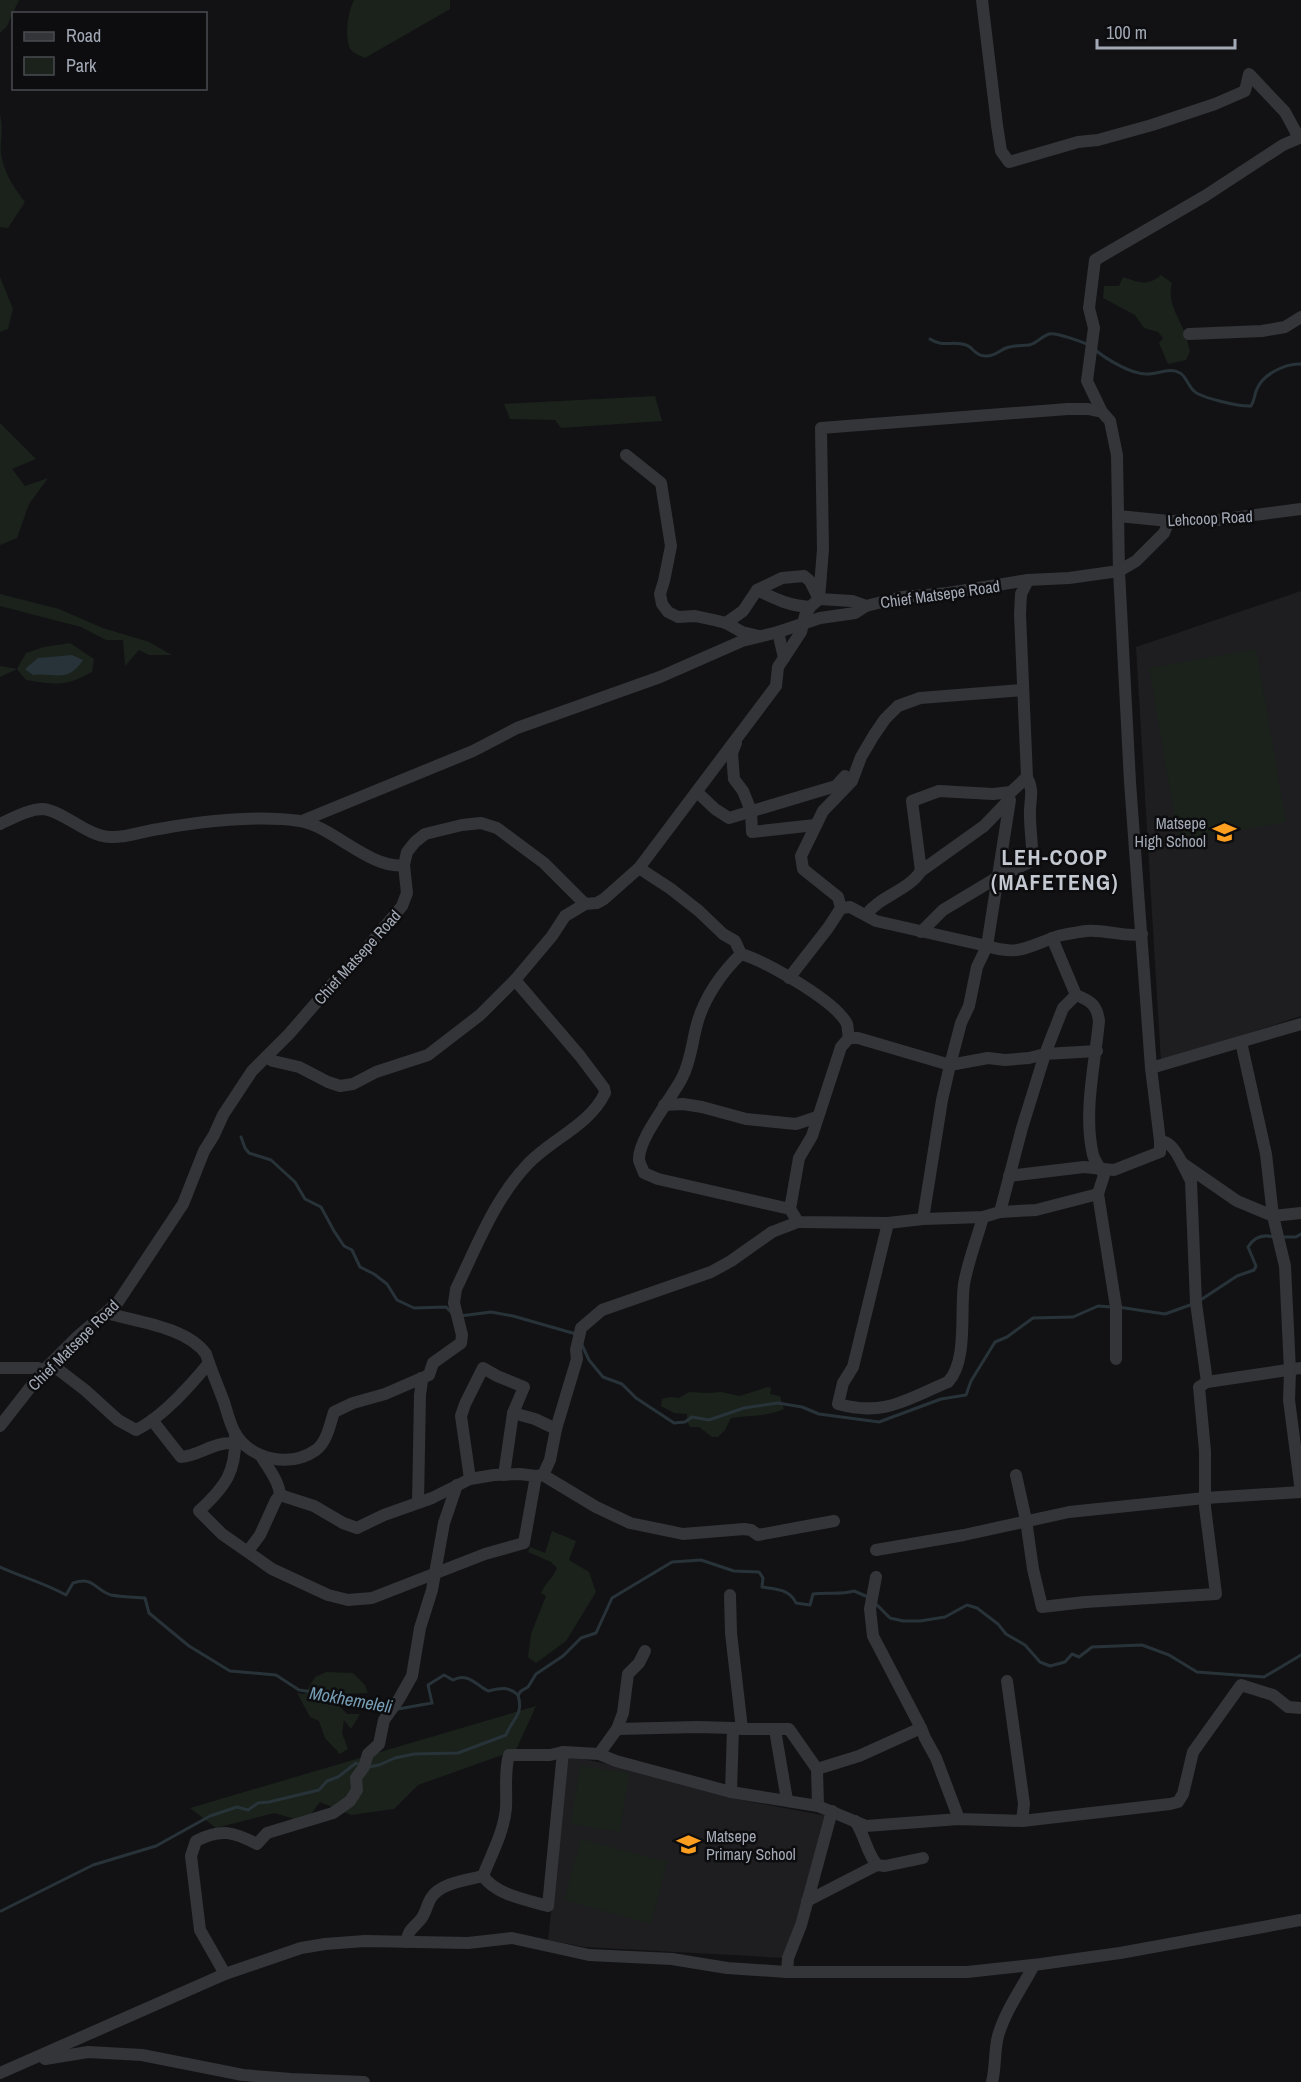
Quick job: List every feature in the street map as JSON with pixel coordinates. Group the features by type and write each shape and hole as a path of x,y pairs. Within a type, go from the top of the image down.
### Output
{"street":[{"path":"982,0 1001,152 1009,162 1078,142 1098,140 1141,129 1215,104 1245,91 1249,74 1285,111 1299,138 1283,145 1205,196 1095,260 1089,308 1094,328 1087,381 1102,412 1110,420 1117,455 1119,571 1130,782 1151,1068 1161,1141 1160,1152 1114,1170 1084,1167 1009,1176"},
{"path":"1189,334 1262,331 1285,327 1301,317"},
{"path":"266,1057 299,1067 340,1086 352,1084 376,1072 428,1055 480,1015 515,980 552,936 565,916 585,904 597,903 604,899 639,868 776,686 778,667 801,632 802,624 815,603 823,549 821,428 1068,409 1102,412"},
{"path":"626,455 661,483 671,546 660,594 662,604 668,612 678,617 695,616 726,623 742,632 760,637"},
{"name":"Lehcoop Road","path":"1118,516 1169,521 1217,520 1301,509"},
{"path":"1119,571 1136,561 1164,533 1169,521"},
{"name":"Chief Matsepe Road","path":"302,821 473,751 517,728 660,677 742,641 778,633 820,618 855,613 866,606 902,597 948,593 1028,580 1069,578 1119,571"},
{"path":"726,623 743,611 758,590 782,578 804,576 810,581 815,603"},
{"path":"921,932 943,910 998,877 1032,861 1033,846 1029,815 1032,787 1027,777 1020,605 1021,594 1028,580"},
{"path":"758,590 794,606 852,601 866,606"},
{"path":"778,633 784,658"},
{"path":"789,978 841,908 838,897 803,869 801,856 823,811 852,781 861,757 885,719 898,706 907,701 936,696 1023,690"},
{"path":"737,736 732,753 734,779 743,791 751,812 752,832 815,825"},
{"path":"697,792 715,809 729,818 836,786 858,766"},
{"path":"866,915 882,901 916,880 921,871 984,826 1027,777"},
{"path":"921,871 912,801 939,791 1010,796"},
{"path":"923,1219 942,1100 950,1065 961,1023 969,1006 977,967 987,946 1010,796"},
{"path":"0,824 42,809 51,811 100,836 111,837 244,819 302,821 333,835 367,855 391,865 404,865 407,852 426,834 481,823 497,828 544,863 585,904"},
{"name":"Chief Matsepe Road","path":"0,1426 47,1367 78,1336 118,1302 183,1204 204,1150 223,1115 252,1071 360,956 402,906 407,893 404,865"},
{"path":"639,868 671,889 723,934 735,941 741,954 752,957 789,978 836,1009 847,1024 849,1038"},
{"path":"841,908 850,907 876,921 1004,951 1029,948 1052,938 1088,931 1118,932 1132,936 1142,934"},
{"path":"1052,938 1076,995 1088,1000 1098,1010 1099,1021 1090,1107 1091,1142 1094,1158 1104,1175 1098,1194 1116,1307 1116,1359"},
{"path":"741,954 729,966 710,994 697,1023 694,1044 682,1078 645,1140 639,1160 644,1173 666,1181 790,1209"},
{"path":"235,1438 261,1456 276,1460 296,1458 318,1449 328,1433 334,1413 353,1403 385,1394 429,1375 433,1363 461,1343 462,1335 454,1303 456,1289 498,1202 530,1162 590,1115 600,1105 605,1093 604,1088 580,1056 515,980"},
{"path":"1000,1212 1045,1054 1063,1008 1076,995"},
{"path":"1151,1068 1301,1024"},
{"path":"798,1222 790,1209 799,1158 812,1136 841,1047 849,1038 858,1038 950,1065 988,1058 1005,1060 1045,1054 1096,1051"},
{"path":"876,1550 964,1535 1069,1512 1205,1498 1301,1492 1289,1400 1295,1369 1284,1266 1274,1216 1266,1154 1241,1041"},
{"path":"664,1105 702,1107 746,1119 796,1124 817,1117"},
{"path":"1161,1141 1166,1142 1175,1150 1191,1180 1196,1303 1207,1382"},
{"path":"1182,1163 1237,1201 1274,1216 1301,1213"},
{"path":"107,1313 168,1330 200,1345 207,1354 235,1438 234,1462 226,1483 199,1511 222,1534 272,1569 328,1595 348,1600 372,1598 485,1554 524,1543 539,1476 550,1460 556,1429 577,1359 576,1350 581,1328 602,1310 711,1272 772,1233 798,1222 888,1223 983,1217 1000,1212 1036,1210 1098,1194"},
{"path":"888,1223 853,1367 843,1383 838,1404 854,1408 886,1408 948,1382 953,1377 961,1346 965,1282 983,1217"},
{"path":"0,1368 47,1367 85,1390 118,1420 136,1430 152,1420 191,1385 209,1363"},
{"path":"470,1479 461,1416 483,1368 497,1377 524,1387 513,1413 504,1475"},
{"path":"1016,1475 1042,1607 1216,1594 1205,1498 1205,1452 1199,1387 1207,1382 1295,1369"},
{"path":"418,1502 420,1395 423,1381 421,1378"},
{"path":"513,1413 535,1419 556,1429"},
{"path":"152,1420 181,1457 196,1454 235,1438"},
{"path":"248,1551 260,1535 280,1495 272,1473 261,1456"},
{"path":"280,1495 314,1506 343,1523 357,1528 470,1479 520,1474 539,1476 630,1523 683,1534 744,1529 752,1530 758,1535 834,1521"},
{"path":"225,1974 200,1930 191,1856 196,1841 205,1836 231,1832 257,1844 267,1833 333,1814 350,1801 357,1790 356,1778 364,1767 368,1754 379,1744 384,1720 412,1676 420,1628 430,1598 444,1523 457,1485"},
{"path":"876,1577 870,1609 873,1636 936,1758 959,1819"},
{"path":"730,1595 738,1729 731,1792"},
{"path":"598,1754 617,1729 623,1713 628,1674 639,1663 645,1651"},
{"path":"1007,1681 1024,1804 1022,1821"},
{"path":"406,1942 410,1929 422,1918 432,1896 438,1890 448,1885 483,1876 493,1857 506,1810 505,1785 509,1755 550,1755 563,1752 598,1754 731,1792 818,1806 866,1826 959,1819 1022,1821 1178,1802 1183,1794 1193,1752 1241,1685 1273,1695 1288,1707 1301,1708"},
{"path":"617,1729 678,1727 789,1729 817,1769 818,1806"},
{"path":"817,1769 859,1756 921,1728"},
{"path":"775,1730 788,1800"},
{"path":"610,1740 616,1761"},
{"path":"483,1876 488,1884 516,1897 548,1906 559,1815 563,1752"},
{"path":"787,1972 788,1958 801,1925 832,1811"},
{"path":"855,1821 861,1830 869,1854 877,1865"},
{"path":"807,1900 877,1865 885,1866 923,1858"},
{"path":"0,2073 225,1974 301,1948 365,1941 468,1943 512,1938 589,1955 672,1959 727,1968 787,1972 967,1972 1131,1951 1301,1920"},
{"path":"993,2081 998,2037 1005,2018 1034,1965"},
{"path":"41,2055 45,2059 88,2052 142,2055 243,2075 364,2082"}],"shaded area":[{"name":"Matsepe High School","path":"1301,591 1301,1016 1161,1062 1136,647"},
{"path":"72,655 83,660 66,675 33,675 25,669 38,658"},
{"name":"Matsepe Primary School","path":"568,1756 637,1770 736,1799 827,1816 785,1958 585,1947 548,1940"}],"green space":[{"path":"0,0 19,0 7,26 0,33"},
{"path":"354,0 450,0 450,9 365,58 352,51 349,46 348,18"},
{"path":"0,115 1,154 4,168 25,202 8,228 0,227"},
{"path":"1161,275 1172,283 1172,303 1190,351 1186,360 1168,364 1159,343 1163,338 1158,332 1144,328 1135,315 1103,298 1104,286 1119,286 1123,277 1138,282 1147,282"},
{"path":"0,277 13,309 8,329 0,332"},
{"path":"655,396 662,421 561,428 555,420 510,419 504,404"},
{"path":"0,423 36,459 12,469 25,486 48,478 29,504 17,538 0,545"},
{"path":"0,594 59,609 103,628 149,642 172,655 149,655 139,650 125,666 123,640 106,640 81,627 0,606"},
{"path":"70,643 94,659 92,672 60,684 26,680 17,669 26,653 44,647"},
{"path":"1256,649 1286,822 1179,841 1149,668"},
{"path":"0,666 17,669 0,677"},
{"path":"771,1388 770,1394 780,1396 784,1409 765,1415 731,1418 725,1430 718,1437 712,1437 699,1427 690,1427 687,1414 674,1413 661,1406 662,1399 679,1398 689,1392 722,1392 739,1396"},
{"path":"552,1531 576,1541 569,1560 589,1572 596,1592 566,1641 536,1663 528,1657 531,1634 546,1596 541,1593 557,1568 551,1562 528,1552 530,1547 545,1553"},
{"path":"326,1672 353,1673 365,1685 368,1693 342,1694 338,1705 347,1714 360,1714 351,1729 344,1720 342,1733 348,1749 340,1754 325,1738 319,1721 310,1717 297,1693 305,1694 315,1677"},
{"path":"536,1706 516,1750 418,1785 394,1809 351,1815 320,1802 305,1822 274,1813 216,1828 190,1808"},
{"path":"580,1766 629,1773 620,1832 571,1824"},
{"path":"581,1839 667,1862 651,1924 564,1900"}],"waterway":[{"path":"930,339 944,344 966,345 979,355 985,356 994,355 1009,347 1032,344 1049,334 1089,345"},
{"path":"1094,349 1112,362 1134,372 1148,374 1176,371 1182,374 1198,394 1221,402 1246,406 1251,406 1260,384 1270,374 1282,368 1301,364"},
{"path":"241,1137 249,1153 271,1160 295,1182 305,1199 321,1207 344,1246 352,1250 360,1267 387,1284 397,1300 414,1308 446,1307 452,1313"},
{"path":"1280,1237 1296,1237 1301,1234"},
{"path":"1199,1301 1237,1276 1254,1270 1256,1266 1248,1247 1259,1237 1274,1237"},
{"path":"1118,1307 1165,1314 1193,1304"},
{"path":"582,1345 589,1360 603,1377 622,1384 636,1398 674,1423 685,1422 692,1417 709,1420 744,1408 778,1403 802,1407 819,1414 879,1422 941,1399 966,1395 971,1381 995,1342 1007,1337 1033,1318 1073,1317 1098,1306 1111,1307"},
{"path":"460,1316 491,1312 576,1334"},
{"name":"Mokhemeleli","path":"398,1709 432,1703 428,1685 444,1675 453,1680 468,1678 488,1691 504,1688 518,1695 528,1687 536,1674 563,1656 581,1638 596,1633 612,1598 672,1562 701,1560 734,1571 759,1572 763,1578 762,1587 786,1592 796,1603 810,1605 813,1594 818,1593 854,1591 868,1597"},
{"name":"Mokhemeleli","path":"0,1567 66,1595 73,1583 86,1581 111,1595 145,1598 149,1613 189,1646 230,1671 276,1675 299,1690 364,1699 367,1703 379,1704 388,1709"},
{"name":"Mokhemeleli","path":"875,1603 890,1618 903,1621 945,1617 967,1605 977,1608 998,1624 1006,1634 1025,1645 1040,1662 1050,1666 1065,1662 1072,1654 1079,1657 1092,1647 1142,1645 1169,1655 1197,1672 1264,1677 1301,1655"},
{"path":"369,1767 414,1754 458,1753 506,1735 520,1707 518,1695"},
{"path":"1,1911 93,1865 156,1846 210,1816 237,1807 248,1810 258,1803 319,1790 327,1781 338,1777 356,1763 360,1765"}],"place":[{"name":"Matsepe High School","path":"1224,832"},
{"name":"Matsepe Primary School","path":"688,1845"}],"district":[{"name":"LEH-COOP (MAFETENG)","path":"1055,870"}]}
